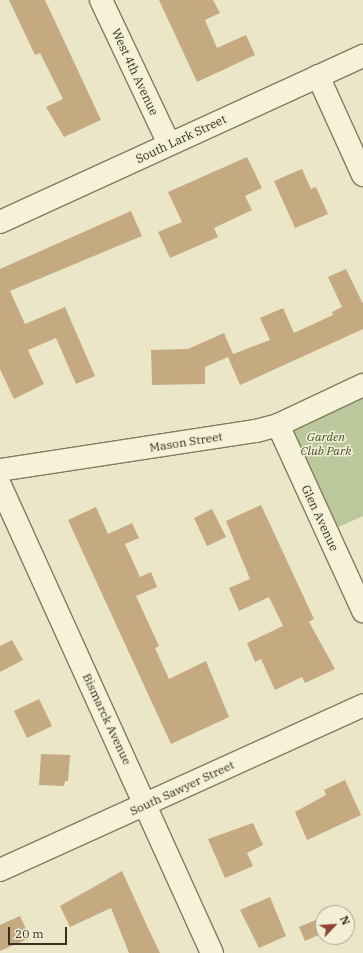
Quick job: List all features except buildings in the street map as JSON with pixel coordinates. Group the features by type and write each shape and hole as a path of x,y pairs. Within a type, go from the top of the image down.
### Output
{"street":[{"name":"West 4th Avenue","path":"101,0 169,144"},
{"name":"South Lark Street","path":"0,222 363,56"},
{"path":"318,76 363,174"},
{"name":"Mason Street","path":"0,470 278,425 363,385"},
{"name":"Glen Avenue","path":"278,425 363,611"},
{"name":"Bismarck Avenue","path":"0,485 212,953"},
{"name":"South Sawyer Street","path":"0,870 146,805 363,705"}],"green space":[{"name":"Garden Club Park","path":"363,385 363,516 327,532 278,425"}]}
